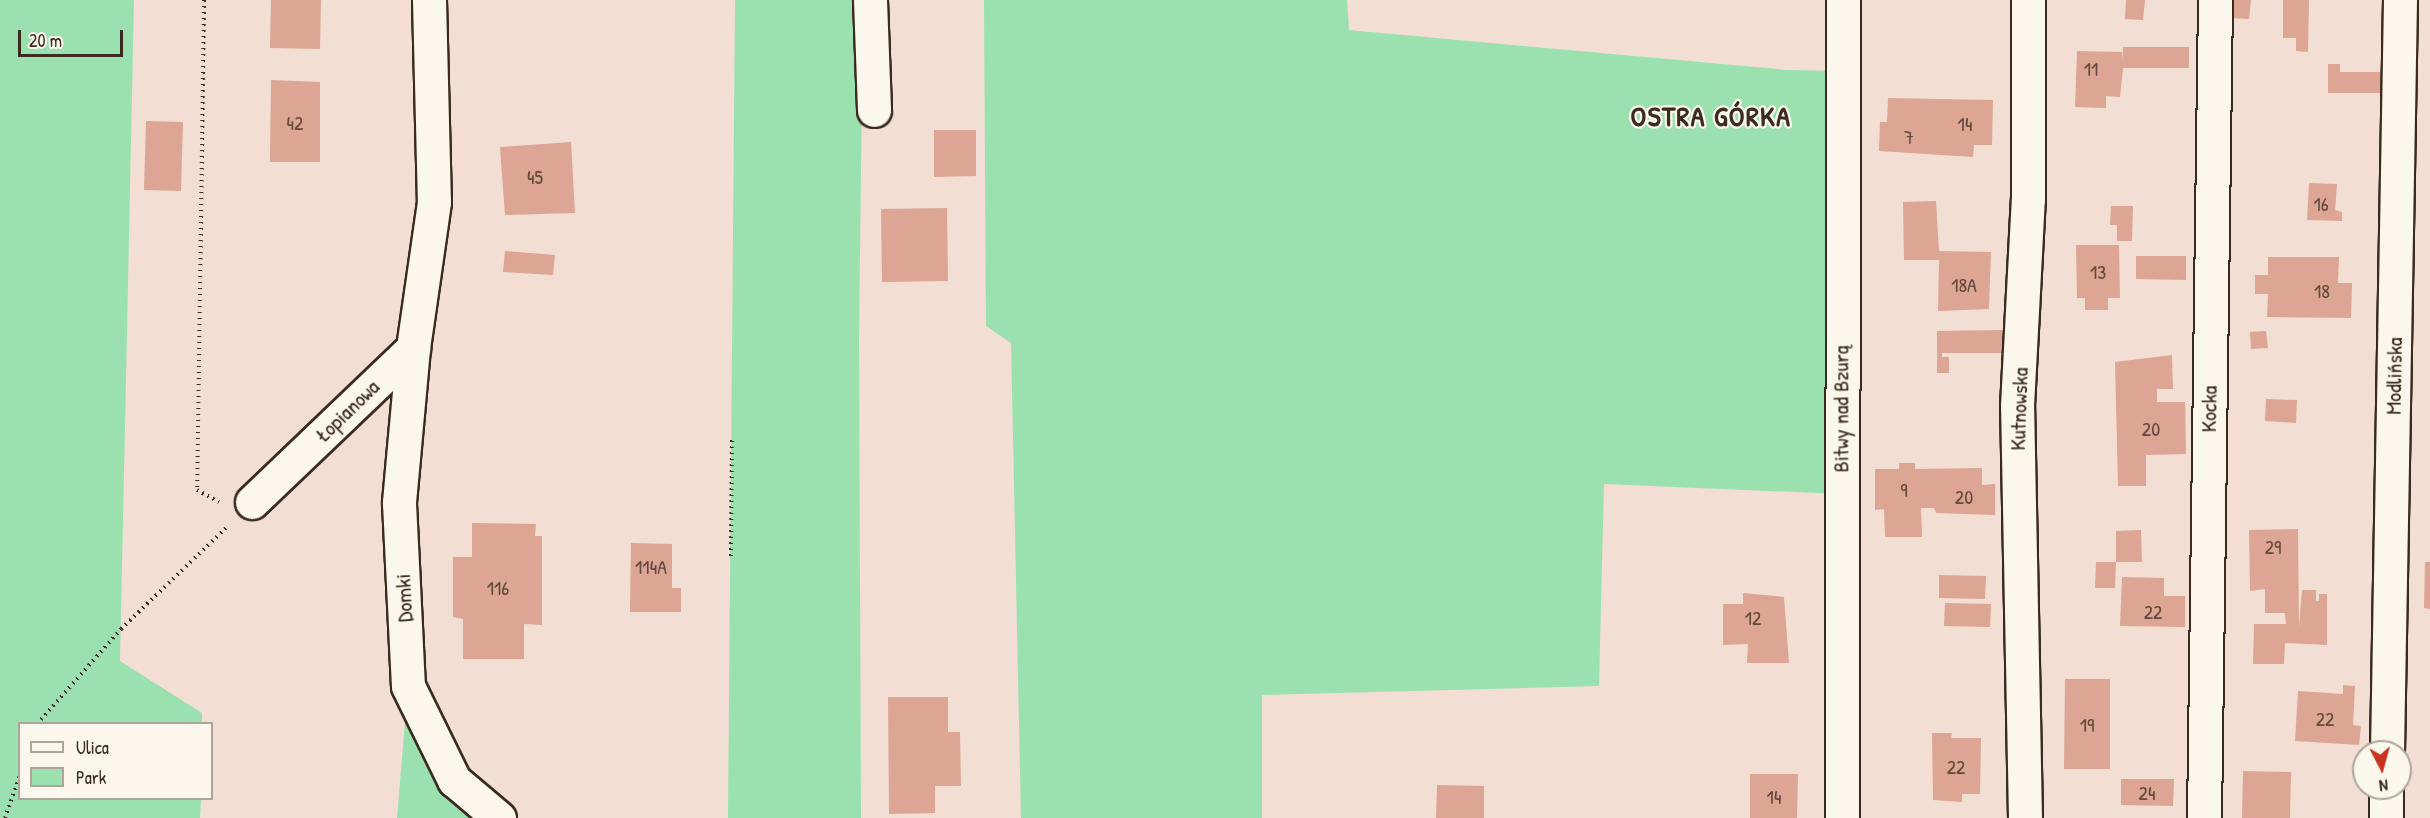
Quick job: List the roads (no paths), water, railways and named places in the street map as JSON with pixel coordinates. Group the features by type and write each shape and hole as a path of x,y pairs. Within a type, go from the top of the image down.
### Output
{"street":[{"path":"413,348 434,202 429,0"},
{"path":"870,0 874,110"},
{"name":"Bitwy nad Bzurą","path":"1842,818 1843,0"},
{"name":"Kutnowska","path":"2025,818 2017,406 2028,199 2028,0"},
{"name":"Kocka","path":"2204,818 2215,0"},
{"name":"Modlińska","path":"2387,740 2400,0"},
{"name":"Łopianowa","path":"252,502 413,348"},
{"name":"Domki","path":"413,348 399,503 408,686 454,780 499,818"},
{"path":"2386,800 2386,818"}],"district":[{"name":"OSTRA GÓRKA","path":"1711,116"}]}
